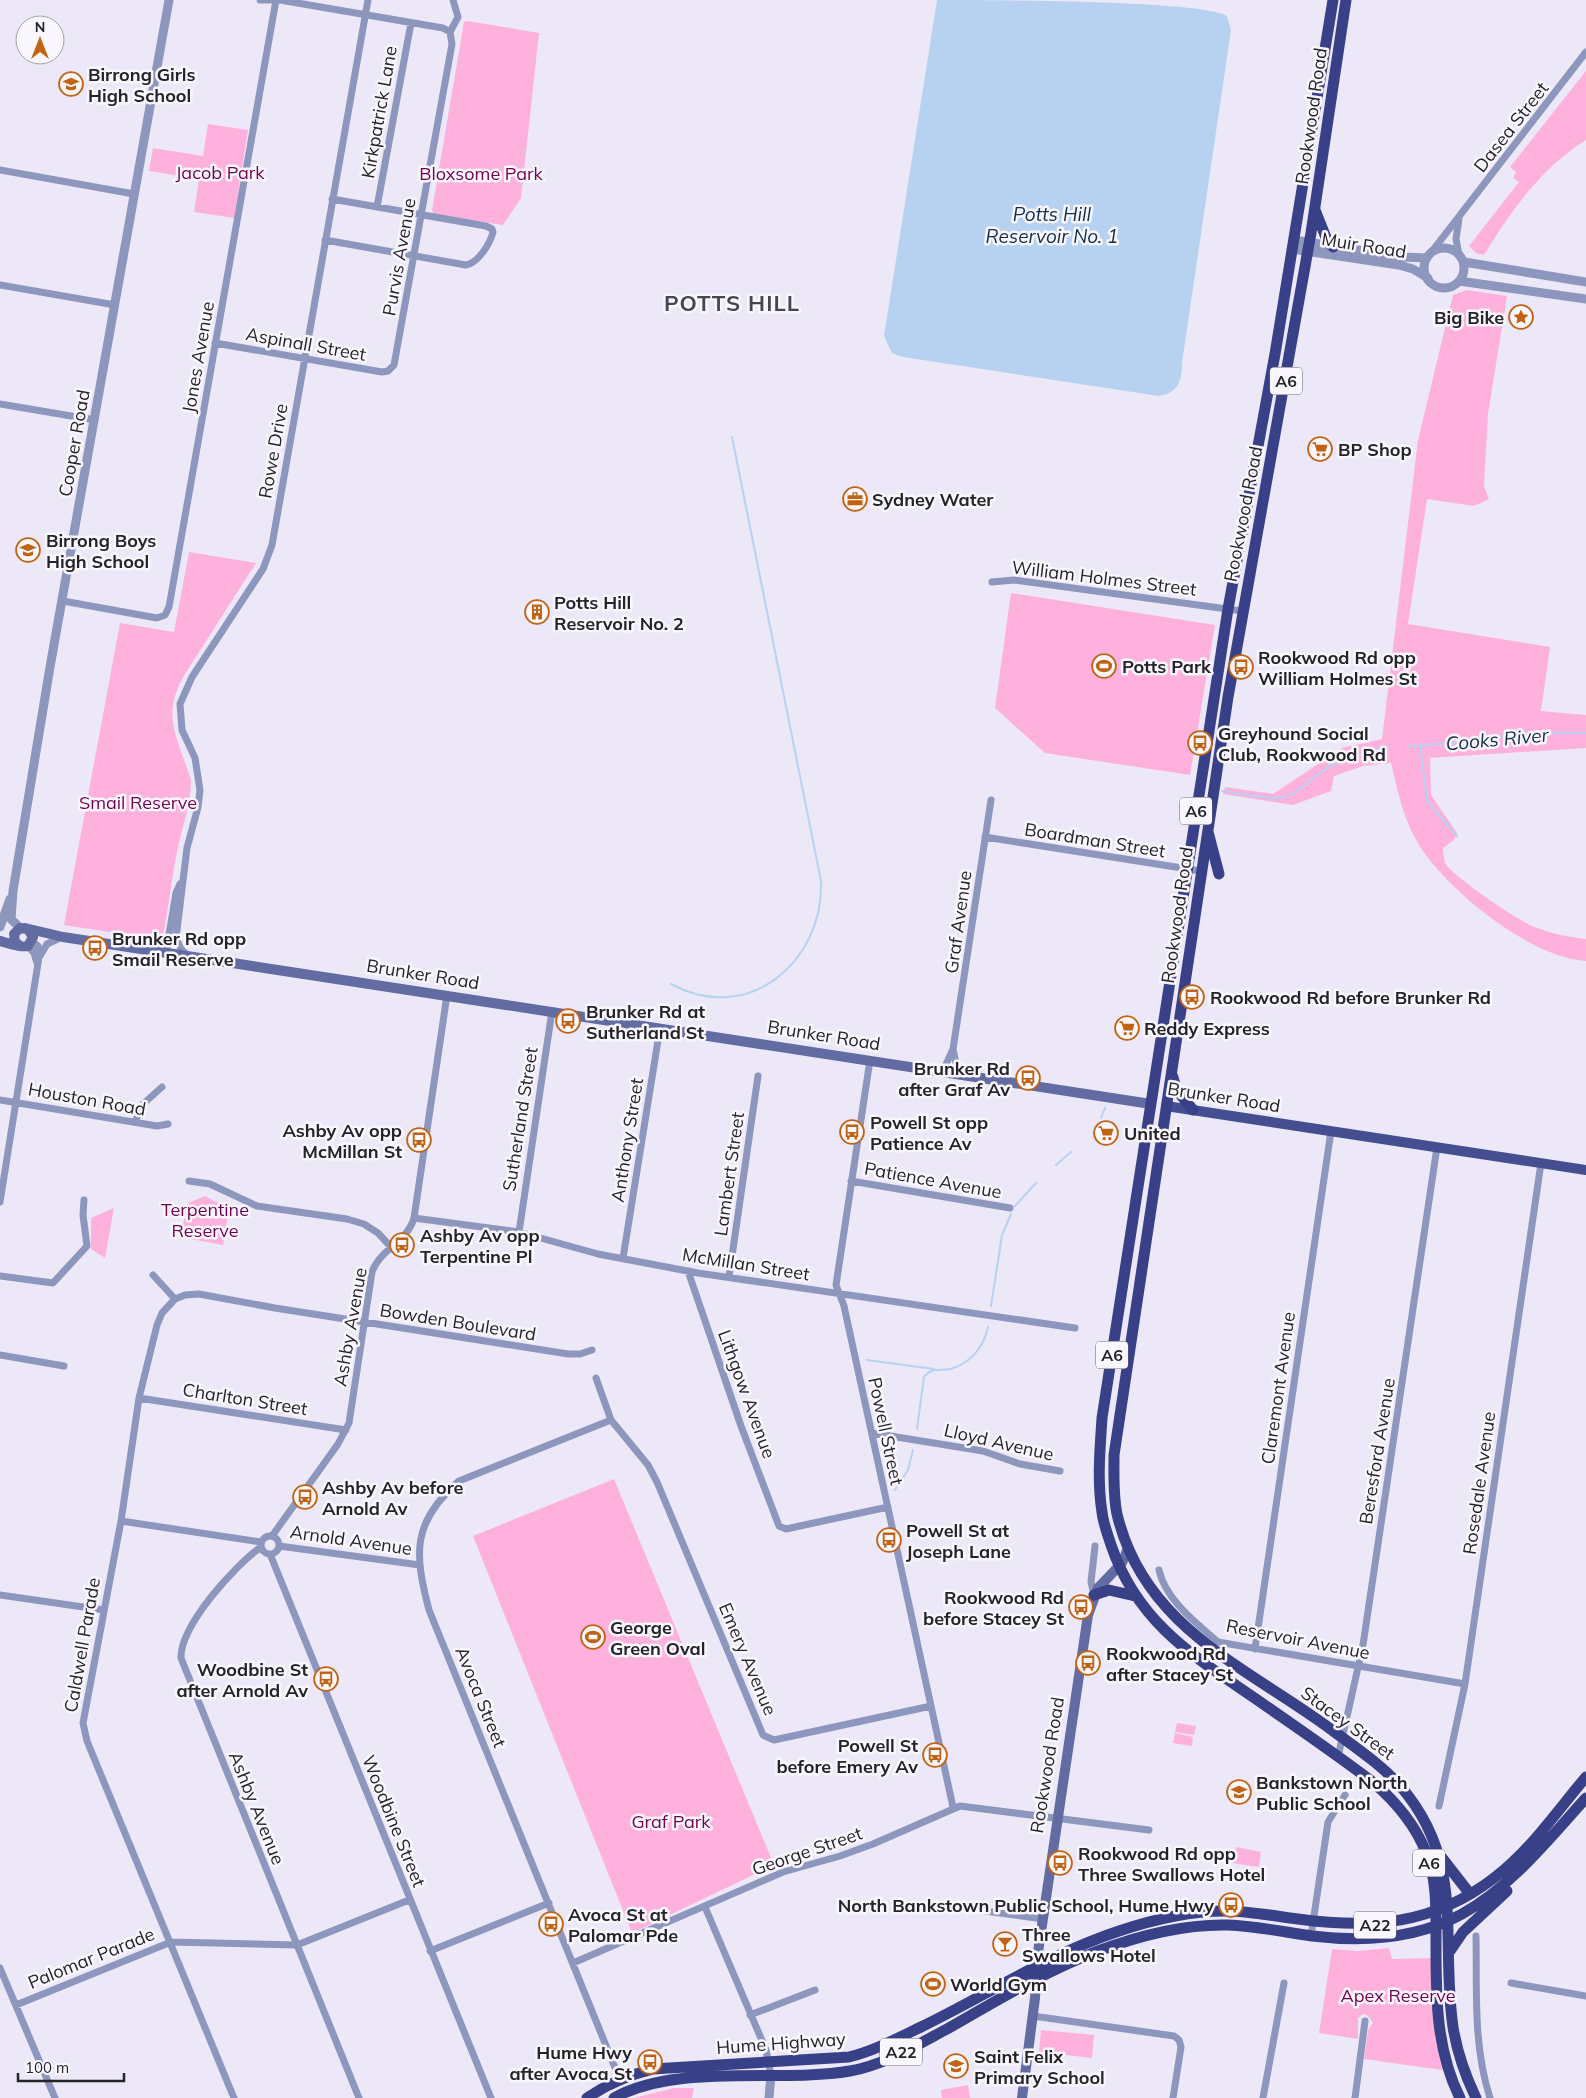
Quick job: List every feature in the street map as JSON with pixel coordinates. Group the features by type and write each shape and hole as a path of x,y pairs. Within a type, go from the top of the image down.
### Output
{"highway":[{"name":"Rookwood Road","path":"1118,1566 1102,1514 1099,1451 1102,1418 1228,609 1293,244 1333,0"},
{"name":"Rookwood Road","path":"1128,1548 1117,1513 1114,1455 1201,871 1242,611 1309,247 1346,0"},
{"path":"1315,210 1327,240 1333,247"},
{"path":"1208,830 1214,847 1219,874"},
{"path":"1171,1070 1176,1089 1192,1110"},
{"name":"Brunker Road","path":"1151,1104 1166,1106"},
{"name":"Stacey Street","path":"1128,1548 1141,1574 1164,1605 1190,1633 1227,1661 1368,1756 1401,1788 1420,1813 1438,1852 1448,1906 1453,2027 1462,2065 1476,2098"},
{"name":"Stacey Street","path":"1118,1566 1135,1596 1148,1613 1181,1647 1385,1792 1418,1835 1432,1873 1436,1912 1438,2019 1449,2073 1460,2098"},
{"path":"1094,1595 1109,1590 1135,1596"},
{"name":"Hume Highway","path":"587,2098 637,2073 660,2068 849,2057 873,2050 925,2025 1038,1964 1097,1938 1151,1921 1180,1915 1237,1911 1343,1924 1377,1924 1408,1920 1436,1912 1470,1894 1511,1864 1586,1777"},
{"name":"Hume Highway","path":"614,2098 623,2093 664,2081 850,2071 874,2065 914,2046 1037,1978 1099,1951 1180,1929 1231,1925 1311,1936 1371,1939 1414,1932 1449,1920 1473,1907 1498,1889 1536,1854 1586,1798"},
{"path":"1438,1852 1470,1894"},
{"path":"1450,1952 1463,1932 1509,1889 1536,1854"},
{"path":"849,2057 850,2071"}],"main road":[{"name":"Brunker Road","path":"0,936 18,932 166,952 1151,1104"},
{"path":"18,932 32,932 28,943 15,942 18,932"},
{"name":"Brunker Road","path":"0,941 28,943 60,937"},
{"name":"Brunker Road","path":"1166,1106 1586,1170"},
{"name":"Rookwood Road","path":"1022,2098 1043,1919 1086,1623 1094,1595 1118,1566 1128,1548"}],"street":[{"name":"Cooper Road","path":"13,891 169,0"},
{"path":"260,0 270,0"},
{"name":"Jones Avenue","path":"63,601 157,618 165,615 169,607 276,0"},
{"path":"280,0 443,28 450,32"},
{"name":"Rowe Drive","path":"188,956 181,949 176,938 182,881 200,790 195,758 182,730 180,704 192,677 269,557 368,0"},
{"name":"Purvis Avenue","path":"391,369 396,359 415,256 452,44 450,32 458,17 453,0"},
{"name":"Kirkpatrick Lane","path":"377,207 410,23"},
{"name":"Dasea Street","path":"1429,256 1586,52"},
{"path":"0,170 134,194"},
{"path":"325,240 466,265 475,261 492,235 492,229 489,227 332,198"},
{"path":"1459,219 1456,239 1464,269 1463,281"},
{"name":"Muir Road","path":"1293,244 1399,265 1413,269 1428,278"},
{"name":"Muir Road","path":"1309,247 1333,247 1403,257 1429,256"},
{"path":"1586,282 1477,263 1461,258 1454,250 1442,248 1429,256 1425,268 1428,278 1440,287 1451,286 1463,281 1586,299"},
{"path":"0,285 115,305"},
{"name":"Aspinall Street","path":"215,343 382,372 391,369"},
{"path":"0,404 94,420"},
{"name":"William Holmes Street","path":"992,582 1014,580 1242,611"},
{"name":"Graf Avenue","path":"943,1071 953,1049 991,800"},
{"name":"Boardman Street","path":"985,837 1201,871"},
{"name":"Rowe Drive","path":"166,952 176,893 182,881"},
{"path":"0,927 13,891"},
{"path":"13,891 6,919 18,932"},
{"path":"38,960 47,944 60,937"},
{"path":"0,1202 38,960 38,946 28,943"},
{"name":"Ashby Avenue","path":"272,1536 346,1430 351,1414 375,1263 409,1230 414,1218 447,995"},
{"name":"Sutherland Street","path":"519,1232 552,1011"},
{"name":"Anthony Street","path":"623,1258 660,1028"},
{"name":"Graf Avenue","path":"953,1049 958,1073"},
{"name":"Powell Street","path":"870,1060 836,1278 839,1294 844,1306 953,1807"},
{"name":"Lambert Street","path":"729,1277 758,1076"},
{"path":"135,1122 143,1104 162,1087"},
{"name":"Houston Road","path":"0,1100 157,1126 168,1124"},
{"name":"Claremont Avenue","path":"1255,1649 1331,1131"},
{"name":"Beresford Avenue","path":"1338,1757 1358,1666 1438,1147"},
{"name":"Rosedale Avenue","path":"1439,1806 1465,1684 1541,1163"},
{"path":"189,1181 210,1184 257,1206 347,1218 364,1224 378,1233 391,1247"},
{"name":"Patience Avenue","path":"851,1181 1010,1208"},
{"path":"0,1276 53,1282 87,1246 83,1214 84,1200"},
{"name":"McMillan Street","path":"414,1218 519,1232 598,1254 688,1271 1075,1328"},
{"name":"Lithgow Avenue","path":"688,1271 741,1426 779,1526 786,1529 888,1507"},
{"path":"153,1275 175,1299"},
{"name":"Bowden Boulevard","path":"175,1299 185,1295 198,1294 568,1354 580,1354 592,1350"},
{"name":"Caldwell Parade","path":"175,1299 162,1313 157,1325 139,1398 121,1521 83,1724 87,1741 234,2098"},
{"path":"0,1355 64,1366"},
{"path":"596,1378 611,1420"},
{"name":"Charlton Street","path":"139,1398 346,1430"},
{"name":"Emery Avenue","path":"611,1420 648,1465 763,1735 774,1740 931,1706"},
{"name":"Avoca Street","path":"611,1420 459,1481 439,1498 431,1510 424,1527 420,1565 429,1610 620,2080"},
{"name":"Lloyd Avenue","path":"872,1433 984,1451 1020,1464 1060,1471"},
{"path":"121,1521 261,1544"},
{"path":"272,1536 278,1541 279,1546 276,1552 270,1554 264,1552 261,1544 265,1537 272,1536"},
{"name":"Ashby Avenue","path":"261,1544 207,1600 182,1648 181,1658 359,2098"},
{"name":"Arnold Avenue","path":"279,1546 420,1565"},
{"path":"1094,1595 1091,1582 1095,1546"},
{"name":"Woodbine Street","path":"270,1554 491,2098"},
{"name":"Reservoir Avenue","path":"1159,1570 1162,1582 1182,1607 1194,1621 1218,1642 1465,1684"},
{"path":"0,1595 104,1610"},
{"path":"1311,1936 1328,1822 1345,1795"},
{"name":"George Street","path":"573,1963 783,1872 840,1856 873,1844 953,1807 966,1806 1149,1830"},
{"name":"Palomar Parade","path":"16,2005 171,1942 297,1945 409,1900"},
{"path":"430,1951 549,1903"},
{"path":"705,1907 768,2062 771,2076 769,2098"},
{"path":"986,1911 1043,1919"},
{"path":"1476,1936 1476,2020 1482,2070 1490,2098"},
{"path":"0,1968 54,2098"},
{"path":"1263,2098 1284,1983"},
{"path":"1511,1983 1586,1996"},
{"path":"750,2015 816,1990"},
{"path":"1033,2016 1169,2035 1179,2040 1181,2047 1180,2059 1173,2098"},
{"path":"1355,2098 1365,2021"}],"green space":[{"name":"Bloxsome Park","path":"468,21 539,33 521,198 503,225 434,214 432,210 464,22"},
{"path":"1586,71 1586,140 1554,164 1528,192 1484,255 1476,253 1469,246 1519,182 1513,178 1516,172 1510,167"},
{"name":"Jacob Park","path":"208,124 248,130 234,218 194,212 199,179 149,171 153,148 203,156"},
{"path":"1467,290 1507,296 1488,414 1484,486 1489,499 1474,506 1427,499 1408,624 1550,647 1541,711 1586,715 1586,748 1430,758 1431,795 1457,833 1454,840 1443,848 1445,863 1450,869 1517,918 1555,934 1586,939 1586,961 1564,957 1541,948 1517,935 1470,901 1450,882 1432,863 1413,835 1402,805 1391,763 1363,766 1334,776 1331,791 1293,805 1223,794 1225,787 1273,794 1342,748 1382,739 1418,440 1453,295"},
{"name":"Smail Reserve","path":"189,552 256,563 185,674 174,702 172,715 174,727 191,780 191,789 176,858 164,931 161,937 155,939 64,925 120,623 174,632"},
{"name":"Potts Park","path":"1011,593 1215,625 1190,775 1045,753 995,708"},
{"name":"Terpentine Reserve","path":"205,1196 229,1209 223,1245 180,1237 188,1203"},
{"path":"114,1208 105,1258 91,1249 91,1218"},
{"name":"Graf Park","path":"614,1479 774,1865 632,1933 473,1536"},
{"path":"1177,1723 1196,1726 1194,1735 1175,1732"},
{"path":"1175,1733 1193,1737 1192,1746 1173,1743"},
{"path":"1236,1847 1261,1852 1259,1867 1233,1863"},
{"name":"Apex Reserve","path":"1389,1948 1392,1959 1432,1958 1434,2023 1442,2070 1364,2059 1368,2030 1373,2023 1367,2015 1363,2014 1358,2018 1358,2039 1319,2033 1332,1949 1358,1951"},
{"path":"1041,2030 1094,2035 1092,2058 1039,2052"},
{"path":"968,2085 970,2098 942,2098 941,2090"},
{"path":"674,2088 694,2088 692,2098 634,2098"}],"water":[{"name":"Potts Hill Reservoir No. 1","path":"937,0 1137,4 1209,11 1227,16 1231,30 1181,375 1178,385 1171,392 1159,396 903,357 892,353 884,336"}],"waterway":[{"path":"671,984 700,995 727,997 753,991 776,979 795,960 810,937 819,910 821,881 732,437"},
{"name":"Cooks River","path":"1409,746 1482,741 1515,733 1586,733"},
{"path":"1420,745 1427,801 1457,836"},
{"name":"Cooks River","path":"1222,791 1275,799 1291,795 1328,767 1353,754 1388,747"},
{"path":"1101,1118 1105,1108"},
{"path":"1056,1165 1071,1152"},
{"path":"1015,1206 1036,1183"},
{"path":"991,1306 1002,1235 1011,1214"},
{"path":"917,1429 924,1377 933,1371 957,1367 970,1359 983,1341 988,1327"},
{"path":"867,1360 934,1369"},
{"path":"895,1490 908,1470 913,1450"}],"place":[{"name":"Birrong Girls High School","path":"71,84"},
{"name":"Big Bike","path":"1521,317"},
{"name":"BP Shop","path":"1320,449"},
{"name":"Sydney Water","path":"855,499"},
{"name":"Birrong Boys High School","path":"28,550"},
{"name":"Potts Hill Reservoir No. 2","path":"537,612"},
{"name":"Potts Park","path":"1104,666"},
{"name":"Rookwood Rd opp William Holmes St","path":"1241,667"},
{"name":"Greyhound Social Club, Rookwood Rd","path":"1200,743"},
{"name":"Brunker Rd opp Smail Reserve","path":"95,948"},
{"name":"Rookwood Rd before Brunker Rd","path":"1192,997"},
{"name":"Brunker Rd at Sutherland St","path":"568,1021"},
{"name":"Reddy Express","path":"1127,1028"},
{"name":"Brunker Rd after Graf Av","path":"1028,1078"},
{"name":"Powell St opp Patience Av","path":"852,1132"},
{"name":"United","path":"1106,1133"},
{"name":"Ashby Av opp McMillan St","path":"419,1140"},
{"name":"Ashby Av opp Terpentine Pl","path":"402,1245"},
{"name":"Ashby Av before Arnold Av","path":"305,1497"},
{"name":"Powell St at Joseph Lane","path":"889,1540"},
{"name":"Rookwood Rd before Stacey St","path":"1081,1607"},
{"name":"George Green Oval","path":"593,1637"},
{"name":"Rookwood Rd after Stacey St","path":"1088,1663"},
{"name":"Woodbine St after Arnold Av","path":"326,1679"},
{"name":"Powell St before Emery Av","path":"935,1755"},
{"name":"Bankstown North Public School","path":"1239,1792"},
{"name":"Rookwood Rd opp Three Swallows Hotel","path":"1060,1863"},
{"name":"North Bankstown Public School, Hume Hwy","path":"1231,1905"},
{"name":"Avoca St at Palomar Pde","path":"551,1924"},
{"name":"Three Swallows Hotel","path":"1005,1944"},
{"name":"World Gym","path":"933,1984"},
{"name":"Hume Hwy after Avoca St","path":"650,2062"},
{"name":"Saint Felix Primary School","path":"956,2066"}],"district":[{"name":"POTTS HILL","path":"732,303"}]}
